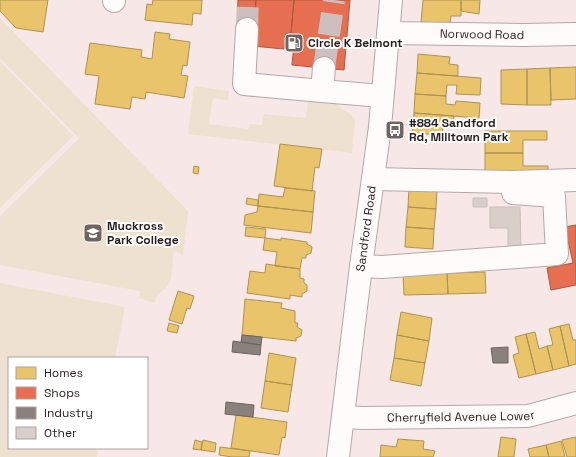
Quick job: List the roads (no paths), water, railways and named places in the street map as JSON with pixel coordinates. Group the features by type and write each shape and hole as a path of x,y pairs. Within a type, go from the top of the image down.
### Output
{"main road":[{"name":"Sandford Road","path":"338,457 361,266 380,127 391,0"},
{"path":"247,29 244,84 382,96"},
{"name":"Norwood Road","path":"388,33 524,35 576,34"},
{"path":"322,91 324,68"},
{"path":"373,179 512,182 576,180"},
{"path":"361,266 382,267 558,254 554,196 513,194 512,182"},
{"name":"Cherryfield Avenue Lower","path":"344,417 528,416 576,403"}],"tunnel":[{"path":"247,29 248,0"},
{"path":"324,68 334,0"}],"place":[{"name":"Circle K Belmont","path":"294,43"},
{"name":"#884 Sandford Rd, Milltown Park","path":"395,130"},
{"name":"Muckross Park College","path":"93,233"}]}
